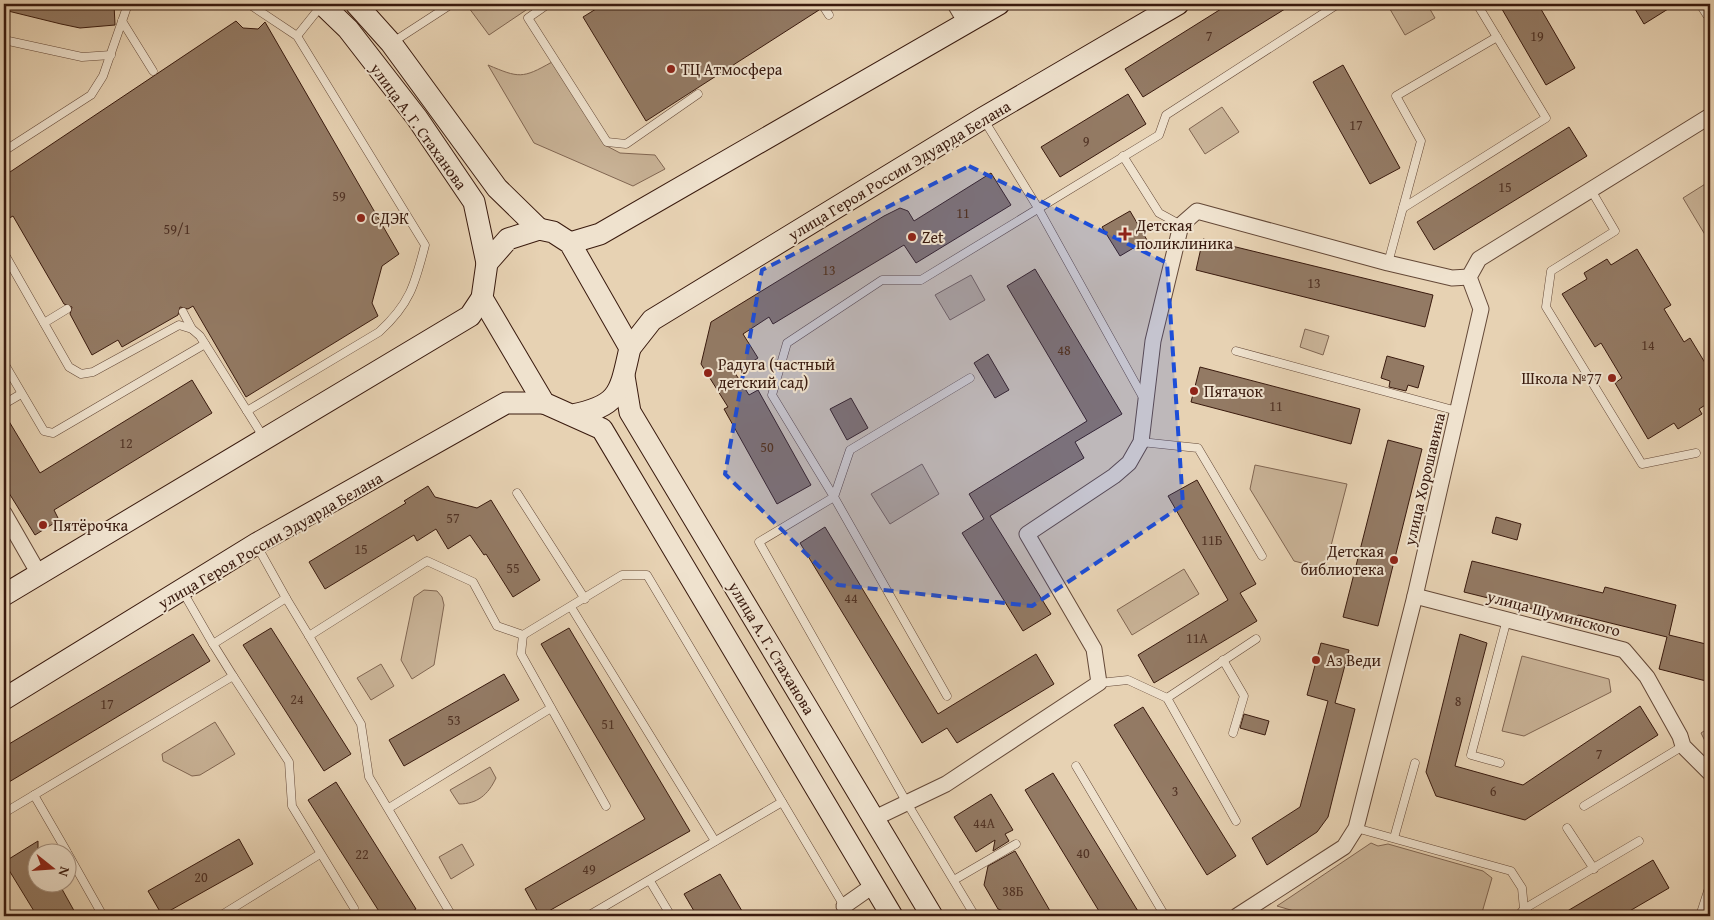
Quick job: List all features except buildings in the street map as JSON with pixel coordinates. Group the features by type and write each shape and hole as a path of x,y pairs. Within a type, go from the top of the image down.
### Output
{"main road":[{"name":"улица А. Г. Стаханова","path":"323,4 348,29 418,118 474,202 487,263"},
{"name":"улица А. Г. Стаханова","path":"356,4 391,43 497,188 539,229"},
{"path":"570,243 600,234 999,4"},
{"name":"улица Героя России Эдуарда Белана","path":"630,348 652,320 983,118 1178,4"},
{"path":"4,595 470,316 482,298 487,263 508,239 539,229 553,232 570,243 630,348 624,376 614,399 596,411 572,415"},
{"path":"482,298 544,403 602,429 892,916"},
{"name":"улица А. Г. Стаханова","path":"624,376 630,412 932,916"},
{"name":"улица Героя России Эдуарда Белана","path":"4,699 256,544 506,403 544,403"}],"street":[{"path":"955,4 966,23"},
{"path":"875,818 946,784 1099,683 1094,649 1027,534 1114,476 1129,463 1141,442 1152,341 1181,225 1197,212 1388,263 1452,278 1469,277 1479,259 1710,116"},
{"name":"улица Хорошавина","path":"1237,916 1344,847 1356,828 1415,596 1480,309 1469,277"},
{"path":"4,513 39,574"},
{"name":"улица Шуминского","path":"1415,596 1624,650 1647,678 1684,746 1710,773"},
{"path":"847,911 874,885"}],"lane":[{"path":"4,151 90,95 102,76 111,55 128,4"},
{"path":"247,411 379,332 398,316 416,282 425,244 297,36 249,4"},
{"path":"297,36 323,4"},
{"path":"548,4 528,18 607,142 626,144 698,94"},
{"path":"822,4 828,15"},
{"path":"947,696 834,497 772,395 787,343 882,280 921,280 1159,135 1166,115 1338,4"},
{"path":"1403,208 1546,118 1477,4"},
{"path":"1700,4 1707,16 1710,15"},
{"path":"391,43 450,5"},
{"path":"122,21 153,71"},
{"path":"1388,263 1421,141 1396,96 1497,37"},
{"path":"4,40 82,57 111,55"},
{"path":"983,118 1038,208 1146,402"},
{"path":"1124,156 1159,213 1181,225"},
{"path":"1591,190 1615,231 1550,271 1546,307 1642,464 1696,453"},
{"path":"4,253 69,367 81,374 94,372 179,325 192,329"},
{"path":"44,323 67,309"},
{"path":"183,312 192,329 205,344 265,439"},
{"path":"4,363 44,431 53,433 205,344"},
{"path":"1236,351 1457,411"},
{"path":"970,378 850,450 834,497 759,542 907,803 975,916"},
{"path":"4,404 22,394"},
{"path":"1141,442 1198,448 1262,556"},
{"path":"517,492 585,599"},
{"path":"256,544 361,724 370,777 452,916"},
{"path":"309,636 426,561 473,582 497,626 523,635 622,575 647,574 847,911"},
{"path":"182,590 213,644 289,762 292,806 354,908"},
{"path":"213,644 286,598"},
{"path":"571,607 715,841"},
{"path":"1500,762 1471,755 1507,619"},
{"path":"523,635 521,654 606,806"},
{"path":"1167,698 1256,639"},
{"path":"1223,660 1244,696 1233,733"},
{"path":"4,814 233,676"},
{"path":"1099,683 1128,680 1167,698 1236,821"},
{"path":"389,808 551,708"},
{"path":"1584,806 1684,746"},
{"path":"1394,838 1415,763"},
{"path":"1076,766 1165,916"},
{"path":"34,795 61,842"},
{"path":"588,916 782,802"},
{"path":"1356,828 1511,871 1522,888 1524,909 1532,916"},
{"path":"1568,828 1594,869"},
{"path":"1518,916 1524,909 1639,841"},
{"path":"954,880 1016,844"},
{"path":"220,916 320,854"},
{"path":"78,872 103,916"},
{"path":"650,881 672,916"},
{"path":"1700,916 1710,885"}],"highlighted area":[{"path":"969,166 1167,263 1183,505 1032,606 838,585 725,474 762,270"}],"shaded area":[{"path":"466,4 535,4 489,35"},
{"path":"1387,4 1427,4 1435,18 1405,35"},
{"path":"552,62 605,145 620,153 655,155 665,169 633,186 534,143 488,65 520,75 527,74"},
{"path":"1222,107 1239,132 1205,154 1189,129"},
{"path":"1710,181 1710,243 1683,198"},
{"path":"971,275 985,300 950,320 935,295"},
{"path":"1305,329 1329,336 1323,355 1300,347"},
{"path":"922,464 939,494 890,524 871,494"},
{"path":"1255,465 1347,484 1325,569 1294,561 1250,489"},
{"path":"1184,569 1199,594 1132,635 1117,610"},
{"path":"424,590 437,591 442,597 444,605 434,665 412,679 401,660 414,597"},
{"path":"1522,656 1609,679 1611,692 1524,736 1502,731"},
{"path":"381,664 394,686 371,700 357,678"},
{"path":"215,722 235,754 200,775 192,776 163,761 162,754"},
{"path":"1710,727 1710,751 1701,733"},
{"path":"490,767 496,778 486,794 477,800 459,804 450,790"},
{"path":"1371,843 1378,846 1388,844 1483,871 1492,878 1481,916 1311,916 1277,906"},
{"path":"462,844 474,865 451,879 439,857"}],"place":[{"name":"ТЦ Атмосфера","path":"671,69"},
{"name":"СДЭК","path":"361,218"},
{"name":"Детская поликлиника","path":"1125,234"},
{"name":"Zet","path":"912,237"},
{"name":"Радуга (частный детский сад)","path":"708,373"},
{"name":"Школа №77","path":"1612,378"},
{"name":"Пятачок","path":"1194,391"},
{"name":"Пятёрочка","path":"43,525"},
{"name":"Детская библиотека","path":"1394,560"},
{"name":"Аз Веди","path":"1316,660"}]}
